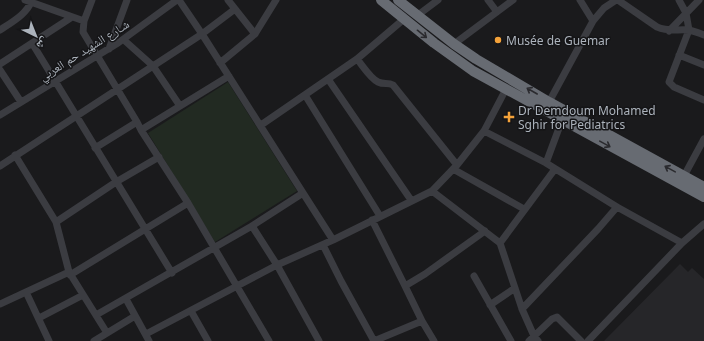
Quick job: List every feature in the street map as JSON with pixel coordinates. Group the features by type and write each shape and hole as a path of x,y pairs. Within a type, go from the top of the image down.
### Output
{"highway":[{"path":"381,0 442,49 473,71 562,120 581,125 704,187"},
{"path":"398,0 454,44 476,59 549,102 581,125 704,198"}],"street":[{"path":"92,0 84,22 83,32 141,130 188,203 269,341"},
{"path":"109,49 126,0"},
{"path":"178,0 261,125 333,240"},
{"name":"شـارع الشهيد حم العربي","path":"0,115 124,40 178,0"},
{"path":"228,0 254,34"},
{"path":"220,63 254,34 276,0"},
{"path":"418,15 438,0"},
{"path":"488,0 497,12"},
{"path":"454,44 513,0"},
{"path":"580,0 593,21"},
{"path":"549,102 593,21 604,8 617,0 657,27 669,31 689,30 704,35"},
{"path":"679,0 686,13 689,30 669,82 674,86 704,100"},
{"path":"669,31 699,0"},
{"path":"0,30 25,12 29,1 84,22"},
{"path":"0,166 202,34 235,9"},
{"path":"0,64 72,17"},
{"path":"261,125 357,59 404,19"},
{"path":"124,40 153,66 180,106"},
{"path":"32,43 75,116 172,273"},
{"path":"679,55 704,66"},
{"path":"357,59 378,82 382,84 390,83 394,85 455,167 524,209"},
{"path":"0,70 21,102"},
{"path":"141,130 229,76"},
{"path":"328,79 411,200"},
{"path":"126,299 147,338 191,311 277,265 323,245 411,200 432,191 455,167 484,131 506,89"},
{"path":"305,95 380,216"},
{"path":"546,163 562,120"},
{"path":"95,148 137,122"},
{"path":"484,131 546,163 617,207 682,243"},
{"path":"684,176 704,139"},
{"path":"15,155 56,222 69,274 107,333"},
{"path":"56,222 116,182 159,157"},
{"path":"500,243 555,169"},
{"path":"432,191 500,243 533,339 556,316 581,341"},
{"path":"96,315 252,226 303,193"},
{"path":"0,304 69,274 188,203"},
{"path":"522,309 598,230 617,207"},
{"path":"372,220 434,341"},
{"path":"588,341 682,243 704,224"},
{"path":"252,226 277,265 319,341"},
{"path":"405,286 425,274 485,231"},
{"path":"323,245 374,341 422,320"},
{"path":"474,276 511,341"},
{"path":"490,305 515,288"},
{"path":"26,292 49,341"},
{"path":"39,318 83,295"},
{"path":"191,311 208,341"},
{"path":"94,341 135,316"}],"shaded area":[{"path":"228,82 297,191 215,242 148,133"},
{"path":"680,264 688,272 692,268 704,279 704,341 604,341"}],"place":[{"name":"Musée de Guemar","path":"498,40"},
{"name":"Dr Demdoum Mohamed Sghir for Pediatrics","path":"509,117"}]}
